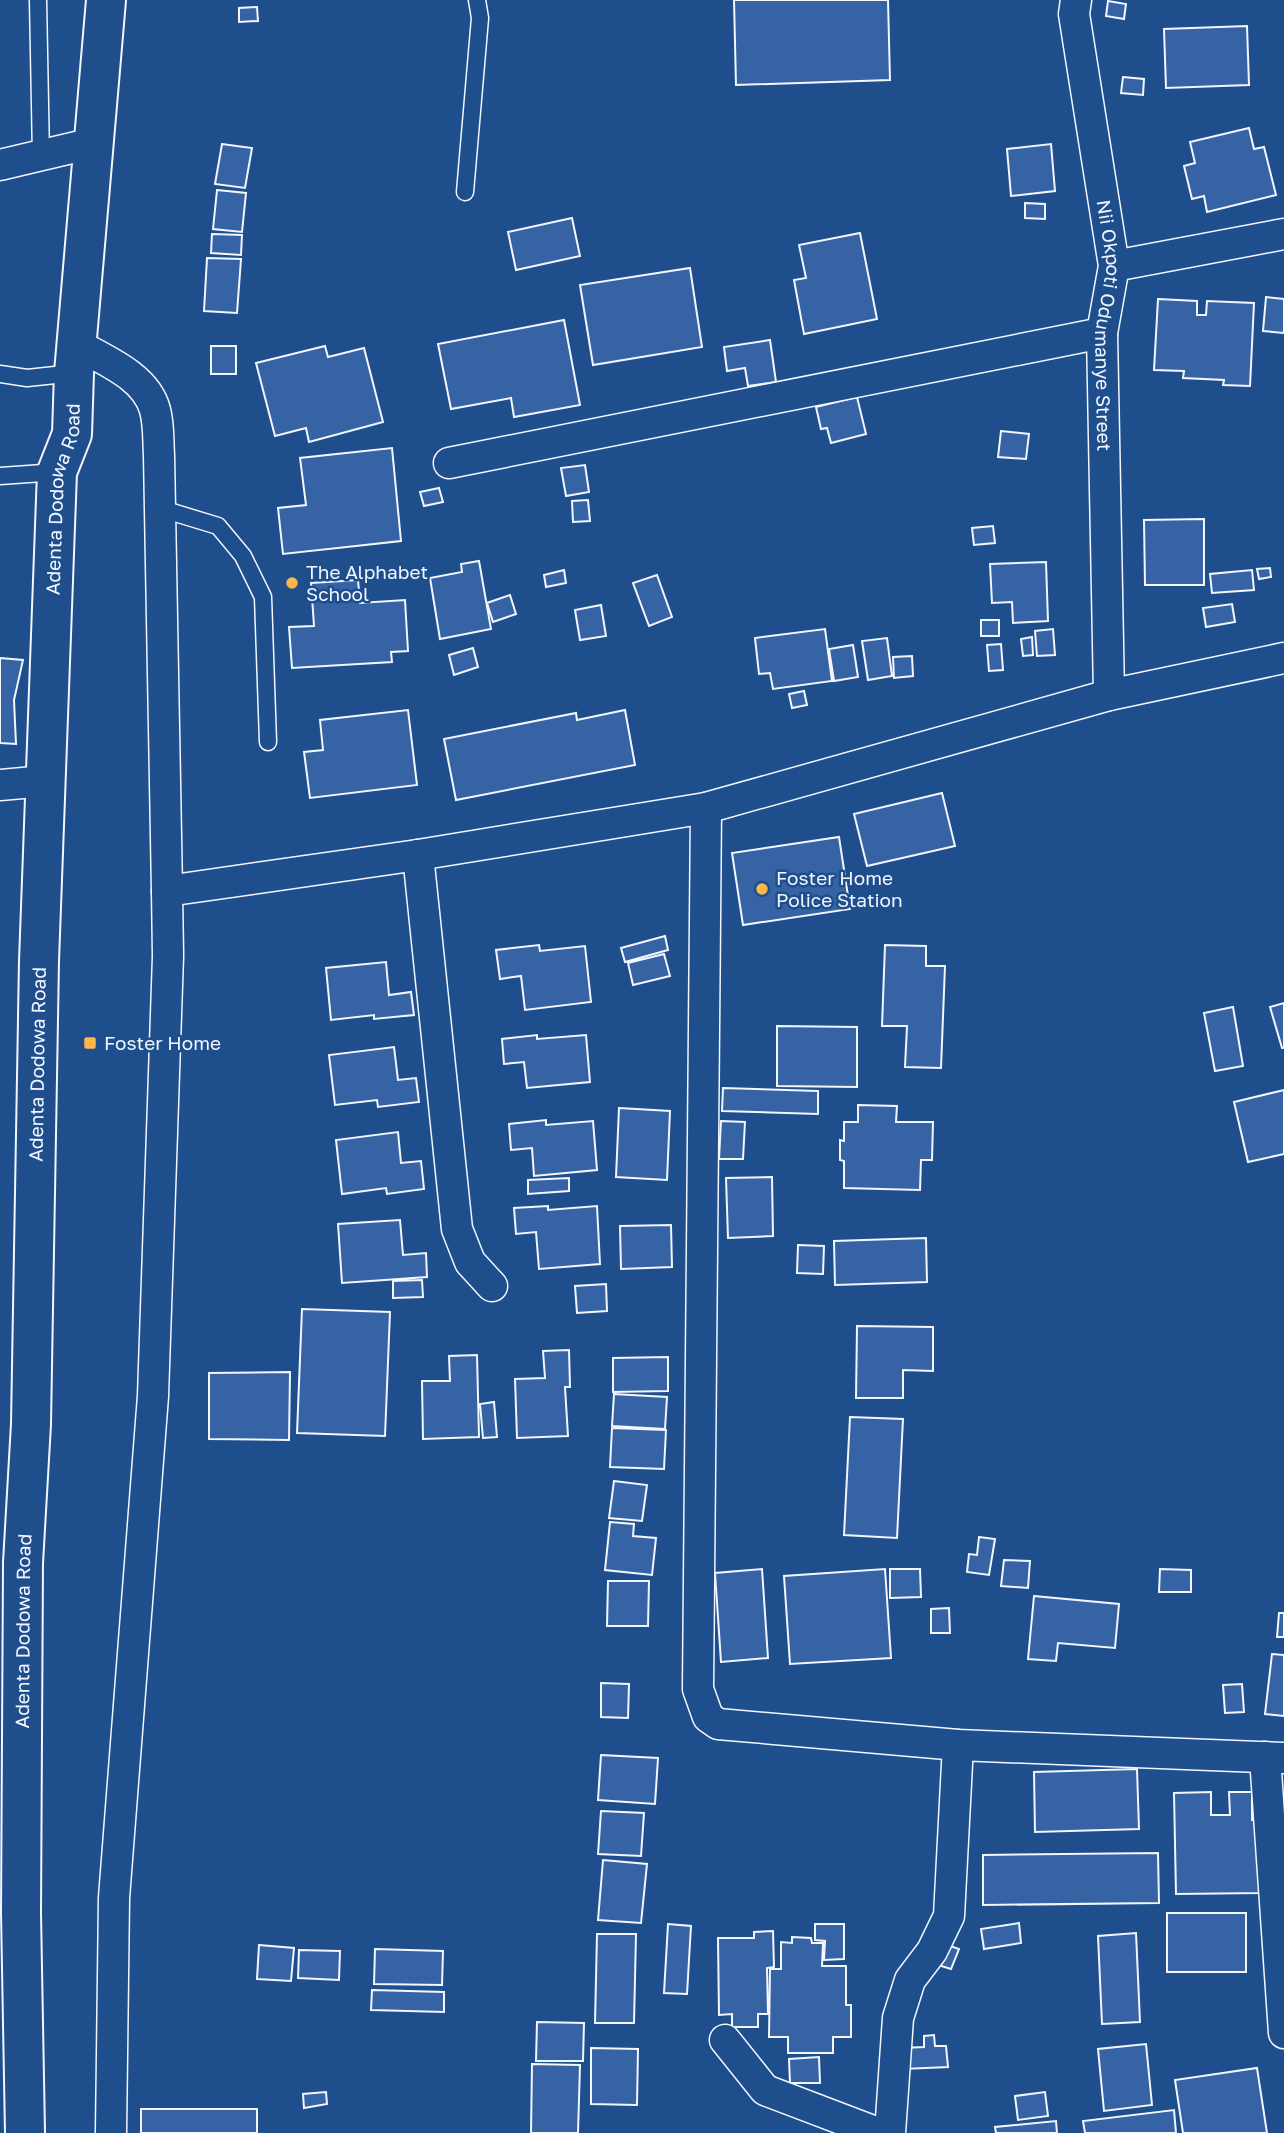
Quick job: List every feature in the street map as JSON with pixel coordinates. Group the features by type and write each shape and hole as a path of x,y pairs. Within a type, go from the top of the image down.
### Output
{"main road":[{"name":"Adenta Dodowa Road","path":"25,2133 10,1914 31,1424 45,781 57,472 72,434 75,358 106,0"}],"street":[{"name":"Nii Okpoti Odumanye Street","path":"1079,5 1114,266 1102,332 1109,695"},
{"path":"0,165 93,143"},
{"path":"1114,266 1284,234"},
{"path":"449,463 1102,332"},
{"path":"75,358 131,377 143,388 155,409 167,891 168,957 153,1396 114,1898 111,2133"},
{"path":"167,891 418,855 706,808 1109,695 1284,658"},
{"path":"0,785 45,781"},
{"path":"706,808 698,1689 708,1717 718,1724 958,1745 1275,1757 1284,2032"},
{"path":"418,855 457,1229 470,1262 492,1286"},
{"path":"890,2133 898,2018 910,1980 932,1951 949,1916 958,1745"},
{"path":"725,2040 765,2090 878,2133"}],"lane":[{"path":"38,0 41,157"},
{"path":"465,192 480,18 477,0"},
{"path":"0,374 27,379 75,358"},
{"path":"0,476 57,472"},
{"path":"159,508 218,526 243,556 263,597 268,742"}],"building":[{"path":"734,0 888,0 890,80 736,85"},
{"path":"1108,1 1126,4 1124,19 1106,16"},
{"path":"257,7 258,21 239,22 239,8"},
{"path":"1247,26 1249,85 1166,88 1164,29"},
{"path":"1123,77 1144,79 1143,95 1121,93"},
{"path":"1249,128 1254,149 1264,147 1276,195 1207,212 1204,196 1192,199 1184,166 1195,163 1190,142"},
{"path":"222,144 252,148 245,188 215,184"},
{"path":"1051,144 1055,191 1011,196 1007,149"},
{"path":"217,190 246,193 242,232 213,229"},
{"path":"1025,203 1045,204 1045,219 1025,218"},
{"path":"572,218 580,256 516,270 508,232"},
{"path":"860,233 877,319 804,334 794,280 806,278 799,245"},
{"path":"212,234 242,235 241,255 211,253"},
{"path":"207,258 241,259 237,313 204,311"},
{"path":"690,268 702,347 593,365 580,285"},
{"path":"1266,297 1284,299 1284,333 1263,331"},
{"path":"1158,299 1197,301 1197,315 1206,315 1207,301 1254,303 1250,386 1223,385 1224,380 1183,378 1184,371 1154,370"},
{"path":"564,320 580,405 514,417 511,398 451,409 438,344"},
{"path":"770,340 776,382 748,386 745,368 727,371 724,347"},
{"path":"211,346 236,346 236,374 211,374"},
{"path":"325,346 328,357 364,348 383,422 309,442 306,428 275,436 256,363"},
{"path":"857,397 866,434 831,443 827,428 821,429 816,407"},
{"path":"1001,431 1029,434 1026,459 998,457"},
{"path":"392,448 401,541 283,554 278,508 306,505 300,458"},
{"path":"585,465 589,492 566,496 561,468"},
{"path":"439,488 443,502 424,506 420,492"},
{"path":"588,500 590,521 573,522 572,501"},
{"path":"1204,519 1204,585 1145,585 1144,520"},
{"path":"993,526 995,543 974,545 972,528"},
{"path":"479,561 491,629 440,639 430,578 462,572 461,564"},
{"path":"1046,562 1048,621 1013,623 1012,602 992,603 990,564"},
{"path":"1270,568 1271,577 1259,579 1257,569"},
{"path":"564,570 566,583 546,587 544,575"},
{"path":"1252,570 1254,590 1212,593 1210,574"},
{"path":"657,575 672,617 649,626 633,583"},
{"path":"358,580 360,603 405,600 408,651 391,652 392,662 292,668 289,627 314,626 311,583"},
{"path":"510,595 516,614 493,622 487,603"},
{"path":"1232,604 1235,622 1206,627 1203,608"},
{"path":"601,605 606,636 580,640 575,610"},
{"path":"981,620 999,620 999,636 981,636"},
{"path":"825,629 832,681 773,689 770,673 759,674 755,638"},
{"path":"1053,629 1055,655 1037,656 1035,631"},
{"path":"1032,637 1033,655 1023,656 1021,639"},
{"path":"887,638 892,676 868,680 862,641"},
{"path":"1001,644 1003,670 989,671 987,645"},
{"path":"853,645 858,677 834,681 829,649"},
{"path":"473,648 478,667 454,675 449,655"},
{"path":"912,656 913,676 894,678 893,657"},
{"path":"0,658 23,660 14,700 16,744 0,743"},
{"path":"804,691 807,705 792,708 789,694"},
{"path":"408,710 417,785 310,798 304,752 323,750 320,720"},
{"path":"625,710 635,765 456,800 444,739 576,713 577,720"},
{"path":"942,793 955,846 867,866 854,814"},
{"path":"839,837 850,909 743,925 732,853"},
{"path":"665,936 668,950 625,962 621,948"},
{"path":"539,945 540,951 585,946 591,1002 525,1010 521,976 500,979 496,950"},
{"path":"885,945 926,946 926,966 945,966 941,1068 905,1067 907,1026 882,1026"},
{"path":"664,954 670,976 633,985 628,963"},
{"path":"386,962 389,995 411,992 414,1015 374,1019 374,1015 331,1020 326,968"},
{"path":"1284,1003 1284,1048 1282,1048 1270,1007"},
{"path":"1233,1007 1243,1066 1215,1071 1204,1013"},
{"path":"777,1026 857,1027 857,1087 777,1086"},
{"path":"537,1035 537,1039 586,1035 590,1082 527,1088 524,1062 504,1064 502,1039"},
{"path":"394,1047 398,1080 416,1078 419,1102 378,1107 377,1100 335,1105 329,1055"},
{"path":"723,1088 818,1091 818,1114 722,1111"},
{"path":"1284,1090 1284,1154 1248,1162 1234,1102"},
{"path":"858,1105 897,1106 896,1122 933,1122 932,1160 921,1160 920,1190 844,1188 844,1161 840,1160 840,1140 844,1141 844,1122 858,1122"},
{"path":"619,1108 670,1111 667,1180 616,1177"},
{"path":"546,1120 546,1125 593,1121 597,1170 534,1176 532,1148 511,1150 509,1124"},
{"path":"721,1121 745,1122 743,1159 719,1159"},
{"path":"398,1132 401,1163 421,1161 424,1189 387,1194 386,1188 342,1194 336,1140"},
{"path":"772,1177 773,1236 728,1238 726,1178"},
{"path":"569,1178 569,1191 528,1194 528,1180"},
{"path":"548,1206 548,1210 597,1206 600,1264 539,1269 536,1232 516,1234 514,1208"},
{"path":"400,1220 403,1255 426,1253 427,1277 342,1283 338,1224"},
{"path":"671,1225 672,1267 621,1269 620,1226"},
{"path":"926,1238 927,1282 835,1285 834,1241"},
{"path":"798,1245 824,1246 823,1274 797,1273"},
{"path":"422,1280 423,1297 393,1298 393,1281"},
{"path":"606,1284 607,1311 577,1313 575,1286"},
{"path":"302,1309 390,1312 385,1436 297,1433"},
{"path":"857,1326 933,1327 933,1371 903,1370 903,1398 856,1398"},
{"path":"569,1350 570,1387 565,1387 568,1436 517,1438 515,1379 545,1378 543,1351"},
{"path":"477,1355 479,1437 423,1439 422,1381 450,1381 449,1356"},
{"path":"668,1357 668,1391 613,1392 613,1358"},
{"path":"290,1372 289,1440 209,1439 209,1373"},
{"path":"614,1394 667,1397 665,1429 612,1426"},
{"path":"494,1402 497,1437 483,1438 480,1404"},
{"path":"850,1417 903,1419 897,1538 844,1535"},
{"path":"612,1428 666,1430 664,1469 610,1467"},
{"path":"614,1481 647,1485 642,1521 609,1518"},
{"path":"610,1522 634,1524 633,1536 656,1538 652,1575 605,1570"},
{"path":"979,1537 995,1539 989,1575 967,1572 969,1554 977,1555"},
{"path":"1004,1560 1030,1561 1028,1588 1001,1586"},
{"path":"762,1569 768,1658 721,1662 715,1573"},
{"path":"885,1569 891,1658 790,1664 784,1576"},
{"path":"890,1569 920,1569 921,1597 890,1598"},
{"path":"1160,1569 1191,1570 1191,1592 1159,1592"},
{"path":"608,1581 649,1581 648,1626 607,1626"},
{"path":"1034,1596 1119,1604 1115,1648 1058,1643 1056,1661 1028,1659"},
{"path":"949,1608 950,1633 931,1633 931,1609"},
{"path":"1279,1613 1284,1613 1284,1637 1277,1637"},
{"path":"1272,1654 1284,1655 1284,1716 1265,1714"},
{"path":"601,1683 629,1684 628,1718 601,1717"},
{"path":"1242,1684 1244,1712 1225,1713 1223,1685"},
{"path":"601,1755 658,1758 655,1804 598,1800"},
{"path":"1137,1769 1139,1829 1035,1832 1034,1772"},
{"path":"1211,1792 1211,1815 1230,1815 1229,1792 1252,1792 1252,1820 1260,1820 1261,1893 1176,1894 1174,1793"},
{"path":"601,1811 644,1813 641,1856 598,1854"},
{"path":"1158,1853 1159,1903 983,1905 983,1855"},
{"path":"603,1860 647,1864 641,1923 598,1920"},
{"path":"1167,1913 1246,1913 1246,1972 1167,1972"},
{"path":"1019,1923 1021,1943 984,1949 981,1929"},
{"path":"668,1924 691,1926 687,1994 664,1993"},
{"path":"815,1924 844,1924 844,1959 824,1960 825,1941 815,1940"},
{"path":"773,1931 774,1967 767,1968 768,2014 758,2014 758,2027 732,2027 732,2014 719,2015 718,1938 754,1938 754,1932"},
{"path":"1136,1933 1140,2022 1102,2024 1098,1936"},
{"path":"597,1934 636,1934 634,2023 595,2023"},
{"path":"792,1937 811,1938 812,1943 823,1943 822,1966 846,1966 846,2005 851,2005 851,2037 833,2037 833,2053 788,2053 788,2037 769,2037 770,1969 781,1969 781,1942 792,1943"},
{"path":"939,1942 959,1949 951,1969 932,1963"},
{"path":"259,1945 294,1948 291,1981 257,1979"},
{"path":"375,1949 443,1951 442,1985 374,1984"},
{"path":"299,1950 340,1951 339,1980 298,1978"},
{"path":"372,1990 444,1992 444,2012 371,2010"},
{"path":"537,2022 584,2023 583,2061 536,2061"},
{"path":"934,2035 935,2046 946,2046 948,2067 903,2069 902,2048 924,2047 924,2036"},
{"path":"1146,2044 1152,2105 1104,2111 1098,2049"},
{"path":"591,2048 638,2049 637,2105 591,2104"},
{"path":"819,2057 820,2083 790,2083 789,2059"},
{"path":"532,2064 580,2065 578,2133 531,2133"},
{"path":"1257,2068 1267,2133 1183,2133 1175,2080"},
{"path":"326,2092 327,2104 304,2108 303,2094"},
{"path":"1045,2092 1048,2116 1018,2120 1015,2096"},
{"path":"141,2109 257,2109 257,2133 141,2133"},
{"path":"1174,2110 1176,2133 1085,2133 1083,2121"},
{"path":"1056,2121 1057,2133 996,2133 995,2127"}],"place":[{"name":"The Alphabet School","path":"292,583"},
{"name":"Foster Home Police Station","path":"762,889"},
{"name":"Foster Home","path":"90,1043"}]}
